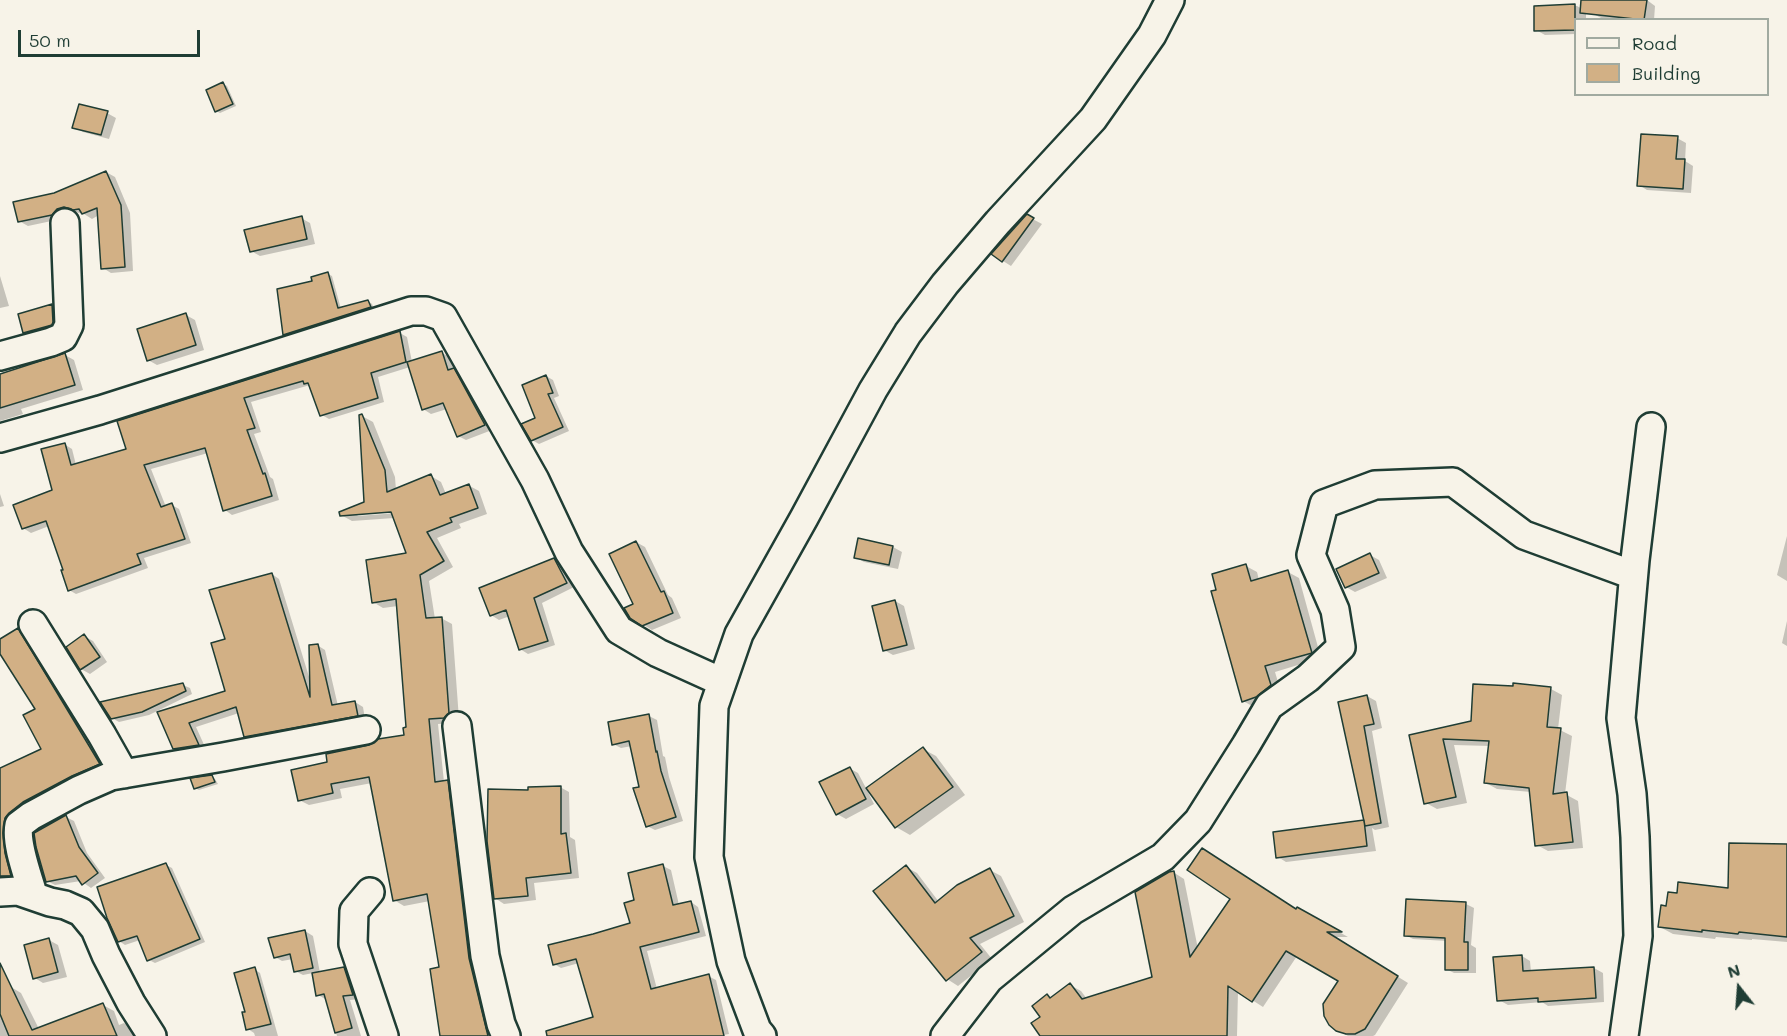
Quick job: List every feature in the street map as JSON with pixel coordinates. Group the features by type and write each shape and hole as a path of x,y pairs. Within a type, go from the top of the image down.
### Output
{"street":[{"path":"762,1036 757,1029 731,961 709,857 714,706 739,634 873,390 908,333 945,284 998,222 1093,119 1152,35 1170,0"},
{"path":"0,356 63,337 69,325 65,223"},
{"path":"0,438 100,410 411,311 426,311 443,316 535,480 569,552 620,630 658,653 722,682"},
{"path":"1624,1036 1638,936 1632,794 1621,718 1633,575 1651,428"},
{"path":"945,1036 989,979 1073,910 1163,857 1198,821 1269,706 1308,678 1341,647 1335,610 1311,555 1324,504 1375,485 1453,482 1524,535 1633,575"},
{"path":"33,624 124,774"},
{"path":"457,726 485,956 506,1036"},
{"path":"33,894 19,841 19,825 79,790 111,776 366,730"},
{"path":"0,892 18,891 33,894 81,912 96,929 121,984 152,1036"},
{"path":"370,892 354,911 353,944 384,1036"}],"building":[{"path":"1581,0 1647,0 1644,18 1580,13"},
{"path":"1575,4 1574,30 1534,31 1534,6"},
{"path":"223,82 233,104 215,112 206,90"},
{"path":"79,104 108,111 101,135 72,128"},
{"path":"1641,134 1678,136 1676,159 1685,159 1683,189 1637,186"},
{"path":"106,171 121,205 125,267 101,269 97,208 82,214 79,209 64,207 57,209 52,215 18,222 13,202 54,193"},
{"path":"1027,214 1034,218 1002,262 991,254"},
{"path":"302,216 307,239 250,252 244,230"},
{"path":"328,272 338,308 368,300 371,307 283,335 277,289 312,281 311,277"},
{"path":"52,304 52,325 23,333 18,314"},
{"path":"186,313 196,345 147,361 137,329"},
{"path":"400,331 406,362 371,373 378,398 320,416 308,383 304,384 303,381 244,398 255,428 247,430 272,496 223,511 205,448 144,465 161,507 172,503 185,539 137,554 141,564 68,591 46,521 22,529 13,505 52,490 41,449 65,443 71,465 126,449 117,421"},
{"path":"442,351 448,370 454,368 485,425 457,437 443,403 422,410 407,362"},
{"path":"65,353 75,385 0,408 0,374"},
{"path":"546,375 553,393 548,394 563,427 531,441 521,424 535,418 522,385"},
{"path":"362,414 385,470 387,492 431,474 440,495 469,484 478,508 450,518 452,522 427,532 444,561 420,575 426,618 442,617 449,713 444,718 429,719 435,782 448,780 469,958 488,1036 440,1036 430,969 439,967 427,894 393,901 369,777 331,784 333,793 298,801 291,770 327,762 326,754 369,745 378,739 404,735 403,728 406,727 396,599 372,603 366,560 406,553 391,512 340,516 339,512 364,502 359,415"},
{"path":"858,538 893,546 889,565 854,558"},
{"path":"636,541 661,592 664,591 673,613 642,626 630,618 624,608 633,604 609,554"},
{"path":"1370,553 1379,573 1345,588 1336,569"},
{"path":"554,558 567,583 534,598 548,641 519,650 506,610 490,616 479,588"},
{"path":"1246,564 1251,581 1288,570 1312,653 1265,666 1271,685 1256,697 1242,702 1211,591 1216,590 1212,574"},
{"path":"272,573 310,697 309,645 318,644 332,705 355,701 358,716 244,737 236,707 189,723 199,745 173,749 157,712 225,691 211,643 225,639 209,590"},
{"path":"895,600 907,645 883,651 872,606"},
{"path":"18,628 100,764 23,802 9,813 5,818 3,833 11,876 0,876 0,768 41,749 23,715 35,709 0,654 0,639"},
{"path":"84,634 100,657 80,670 66,647"},
{"path":"183,683 186,691 142,712 111,719 100,702"},
{"path":"1513,683 1551,687 1547,727 1561,728 1553,794 1567,792 1573,842 1535,846 1529,788 1484,783 1489,741 1443,739 1456,797 1424,804 1409,735 1471,721 1473,684 1513,686"},
{"path":"1367,695 1374,724 1364,726 1381,823 1365,826 1338,702"},
{"path":"649,714 656,752 676,817 646,827 633,788 639,787 629,741 612,745 608,722"},
{"path":"923,747 953,787 895,828 866,788"},
{"path":"850,767 866,799 836,815 819,782"},
{"path":"212,775 215,782 194,789 190,778"},
{"path":"561,786 561,834 566,833 571,873 526,878 528,896 494,899 487,841 488,789 528,790 528,787"},
{"path":"66,815 79,847 98,873 82,885 76,876 46,882 36,847 34,833"},
{"path":"1364,820 1367,846 1276,858 1273,832"},
{"path":"1729,843 1787,844 1787,937 1658,927 1661,905 1666,906 1668,892 1677,893 1678,882 1728,888"},
{"path":"1202,848 1296,909 1297,907 1342,932 1327,932 1398,976 1365,1029 1355,1034 1346,1034 1336,1031 1329,1025 1324,1016 1323,1004 1338,981 1286,951 1252,1002 1228,986 1227,1036 1040,1036 1031,1023 1040,1017 1032,1006 1047,994 1050,998 1070,983 1082,999 1152,977 1135,892 1169,872 1174,871 1190,957 1230,899 1187,870"},
{"path":"166,863 200,939 147,961 137,936 118,942 97,887"},
{"path":"663,864 673,905 691,901 699,932 640,947 651,989 709,974 724,1036 547,1036 546,1031 593,1017 576,959 553,965 548,945 630,923 624,903 634,900 628,873"},
{"path":"906,865 935,903 957,885 990,868 1014,916 970,938 982,952 946,981 873,891"},
{"path":"1406,899 1466,902 1464,942 1468,942 1468,970 1445,970 1445,938 1404,936"},
{"path":"305,930 313,968 294,972 290,954 274,958 268,938"},
{"path":"49,938 58,972 33,979 24,945"},
{"path":"1522,955 1523,971 1594,967 1596,998 1538,1002 1538,998 1497,1001 1493,957"},
{"path":"0,963 32,1030 103,1003 117,1036 9,1036 0,1014"},
{"path":"255,967 271,1024 246,1030 242,1012 245,1012 234,973"},
{"path":"344,967 353,995 343,996 352,1028 335,1033 324,994 316,996 312,973"}]}
